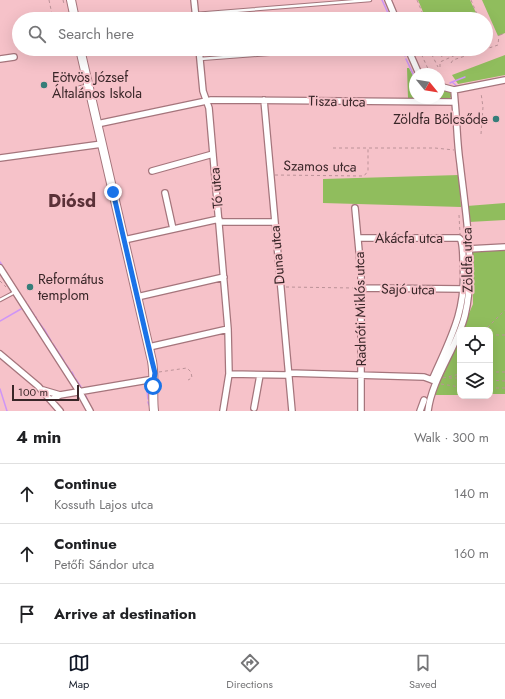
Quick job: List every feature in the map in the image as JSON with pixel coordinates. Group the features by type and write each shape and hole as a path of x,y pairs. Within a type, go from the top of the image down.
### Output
{"street":[{"path":"194,0 195,12"},
{"path":"388,0 393,12"},
{"path":"67,2 71,12"},
{"path":"82,56 149,347 154,376 152,392 154,411"},
{"name":"Tó utca","path":"200,56 203,91 209,108 228,329 229,374 223,411"},
{"path":"411,56 416,68"},
{"path":"0,59 14,57"},
{"path":"445,88 454,90 505,80"},
{"path":"454,90 455,102"},
{"name":"Tisza utca","path":"97,124 207,101 264,100 455,102"},
{"name":"Duna utca","path":"264,100 292,411"},
{"name":"Zöldfa utca","path":"428,411 430,395 465,314 470,280 455,102"},
{"path":"0,158 102,144"},
{"path":"152,171 213,154"},
{"path":"165,193 173,229"},
{"name":"Radnóti Miklós utca","path":"355,208 361,288 361,411"},
{"path":"124,240 219,220 274,222"},
{"name":"Akácfa utca","path":"358,238 459,238"},
{"name":"Zöldfa utca","path":"436,381 462,307 464,289 462,250 459,238"},
{"path":"468,249 505,247"},
{"path":"0,268 79,391 90,411"},
{"path":"137,297 224,277"},
{"name":"Sajó utca","path":"361,288 464,289"},
{"path":"149,347 228,329"},
{"path":"0,354 42,390 60,411"},
{"path":"229,374 360,374 424,377 436,381"},
{"path":"254,408 260,375"},
{"path":"51,400 60,395 154,376"},
{"path":"42,390 60,395"},
{"path":"420,411 424,400"}],"lane":[{"path":"247,12 370,0"},
{"path":"200,59 239,56"},
{"path":"78,88 89,86"},
{"path":"0,300 15,291"}],"path":[{"path":"49,0 52,12"},
{"path":"63,0 67,2"},
{"path":"417,0 422,12"},
{"path":"471,0 476,12"},
{"path":"493,47 498,45 499,35 505,33"},
{"path":"422,56 427,68"},
{"path":"433,56 439,67 440,62 452,56"},
{"path":"441,56 443,60"},
{"path":"451,63 453,60 465,56"},
{"path":"111,82 118,80"},
{"path":"481,94 483,113 481,134"},
{"name":"Szamos utca","path":"333,148 435,148 459,151"},
{"name":"Szamos utca","path":"270,175 364,176 368,171 368,148"},
{"path":"459,215 459,238"},
{"path":"0,281 6,286"},
{"name":"Sajó utca","path":"280,287 361,288"},
{"path":"488,327 505,310"},
{"path":"493,335 505,335"},
{"path":"154,376 181,368 187,368 191,372 192,378 188,380"},
{"path":"493,372 505,372"},
{"path":"436,381 457,375"},
{"path":"446,378 457,378"},
{"path":"493,380 505,380"},
{"path":"436,381 457,386"},
{"path":"493,388 505,388"}],"green space":[{"path":"418,0 470,0 476,12 423,12"},
{"path":"482,0 505,0 505,33 498,36 493,25 493,12 487,12"},
{"path":"505,55 505,75 458,84 452,75"},
{"path":"407,68 409,68 409,98"},
{"path":"445,91 450,92 452,96 449,99 445,99"},
{"path":"459,175 461,207 323,203 323,179"},
{"path":"505,203 505,220 469,222 467,206"},
{"path":"505,249 505,394 493,394 493,327 463,327 473,304 472,250"},
{"path":"457,340 457,395 432,395"}],"waterway":[{"path":"382,0 388,12"},
{"path":"406,59 410,68"},
{"path":"452,82 465,77"},
{"path":"450,83 452,82 458,87"},
{"path":"28,305 32,312"},
{"path":"0,321 21,309"},
{"path":"37,320 43,328"},
{"path":"44,329 51,341"},
{"path":"53,344 64,361"},
{"path":"65,363 70,370"},
{"path":"72,372 74,376"},
{"path":"75,378 81,387"},
{"path":"157,387 158,379"},
{"path":"146,383 148,399"},
{"path":"0,389 7,411"}],"place":[{"name":"Eötvös József Általános Iskola","path":"44,85"},
{"name":"Zöldfa Bölcsőde","path":"496,119"},
{"name":"Református templom","path":"30,287"}],"district":[{"name":"Diósd","path":"72,201"}],"route":[{"path":"113,192 155,373 153,386"}]}
